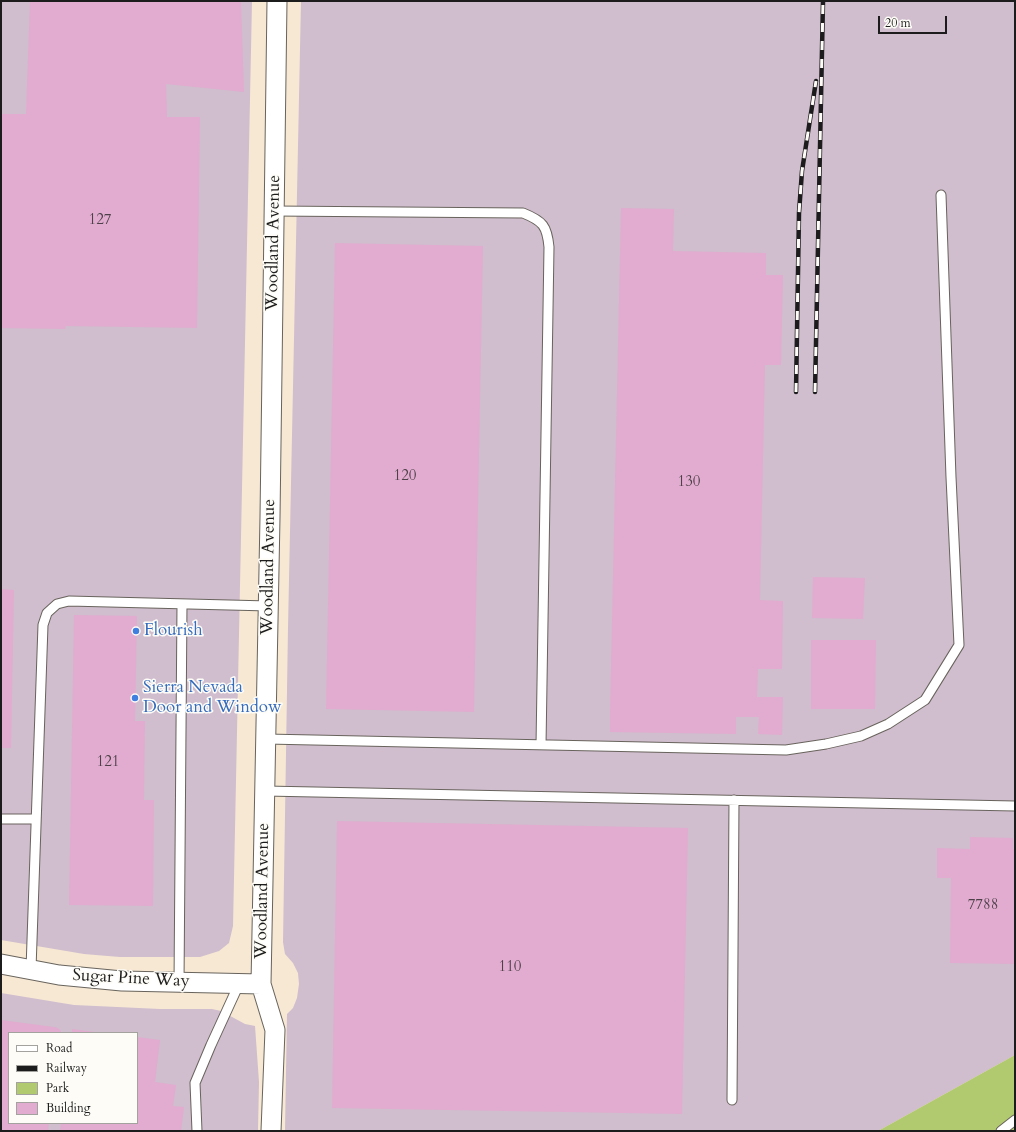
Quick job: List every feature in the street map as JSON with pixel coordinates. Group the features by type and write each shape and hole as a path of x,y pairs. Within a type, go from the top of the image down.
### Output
{"street":[{"name":"Woodland Avenue","path":"271,1131 275,1030 261,984 269,606 276,1"},
{"name":"Sugar Pine Way","path":"1,964 59,975 122,981 261,984"}],"lane":[{"path":"266,739 786,750 826,744 861,736 888,724 925,700 959,645 951,477 941,195"},
{"path":"274,211 523,213 537,219 547,232 549,247 541,745"},
{"path":"31,970 43,625 46,613 57,604 70,601 269,606"},
{"path":"179,983 182,604"},
{"path":"265,791 1015,806"},
{"path":"732,1100 734,800"},
{"path":"1,819 36,819"},
{"path":"197,1131 195,1083 210,1045 240,984"},
{"path":"1001,1131 1015,1120"}],"shaded area":[{"path":"1,1 252,1 233,926 229,943 219,951 200,957 120,957 84,954 1,940"},
{"path":"301,1 1015,1 1015,1055 878,1131 285,1131 287,1014 293,1008 297,998 299,984 298,973 293,963 285,954 283,942"},
{"path":"1,993 74,1005 160,1009 212,1009 221,1011 245,1024 255,1026 259,1082 258,1131 1,1131"}],"green space":[{"path":"1015,1055 1015,1131 878,1131"}],"building":[{"path":"30,1 241,1 244,92 166,84 167,117 200,117 197,328 66,326 65,329 1,328 1,114 26,114"},
{"path":"621,208 674,209 673,251 766,253 766,275 783,275 781,365 765,365 760,600 783,601 782,669 758,669 757,697 783,697 782,735 758,734 759,717 736,717 736,734 610,732"},
{"path":"335,243 483,246 474,712 326,709"},
{"path":"813,577 865,578 863,619 812,618"},
{"path":"1,589 14,590 11,748 1,748"},
{"path":"74,615 137,616 135,721 145,721 144,800 154,800 153,906 69,905"},
{"path":"811,640 876,640 875,709 811,709"},
{"path":"337,821 688,828 682,1114 332,1108"},
{"path":"970,837 1013,838 1013,849 1015,849 1015,964 950,963 951,878 937,878 937,848 970,849"},
{"path":"1,1020 58,1028 61,1032 8,1032 8,1124 49,1124 48,1131 1,1131"},
{"path":"72,1029 95,1032 72,1032"},
{"path":"138,1037 160,1040 155,1082 176,1085 173,1106 184,1107 181,1131 60,1131 61,1124 138,1124"}],"railway":[{"path":"815,392 823,1"},
{"path":"796,392 799,213 802,171 816,81"}],"place":[{"name":"Flourish","path":"136,631"},
{"name":"Sierra Nevada Door and Window","path":"135,698"}]}
